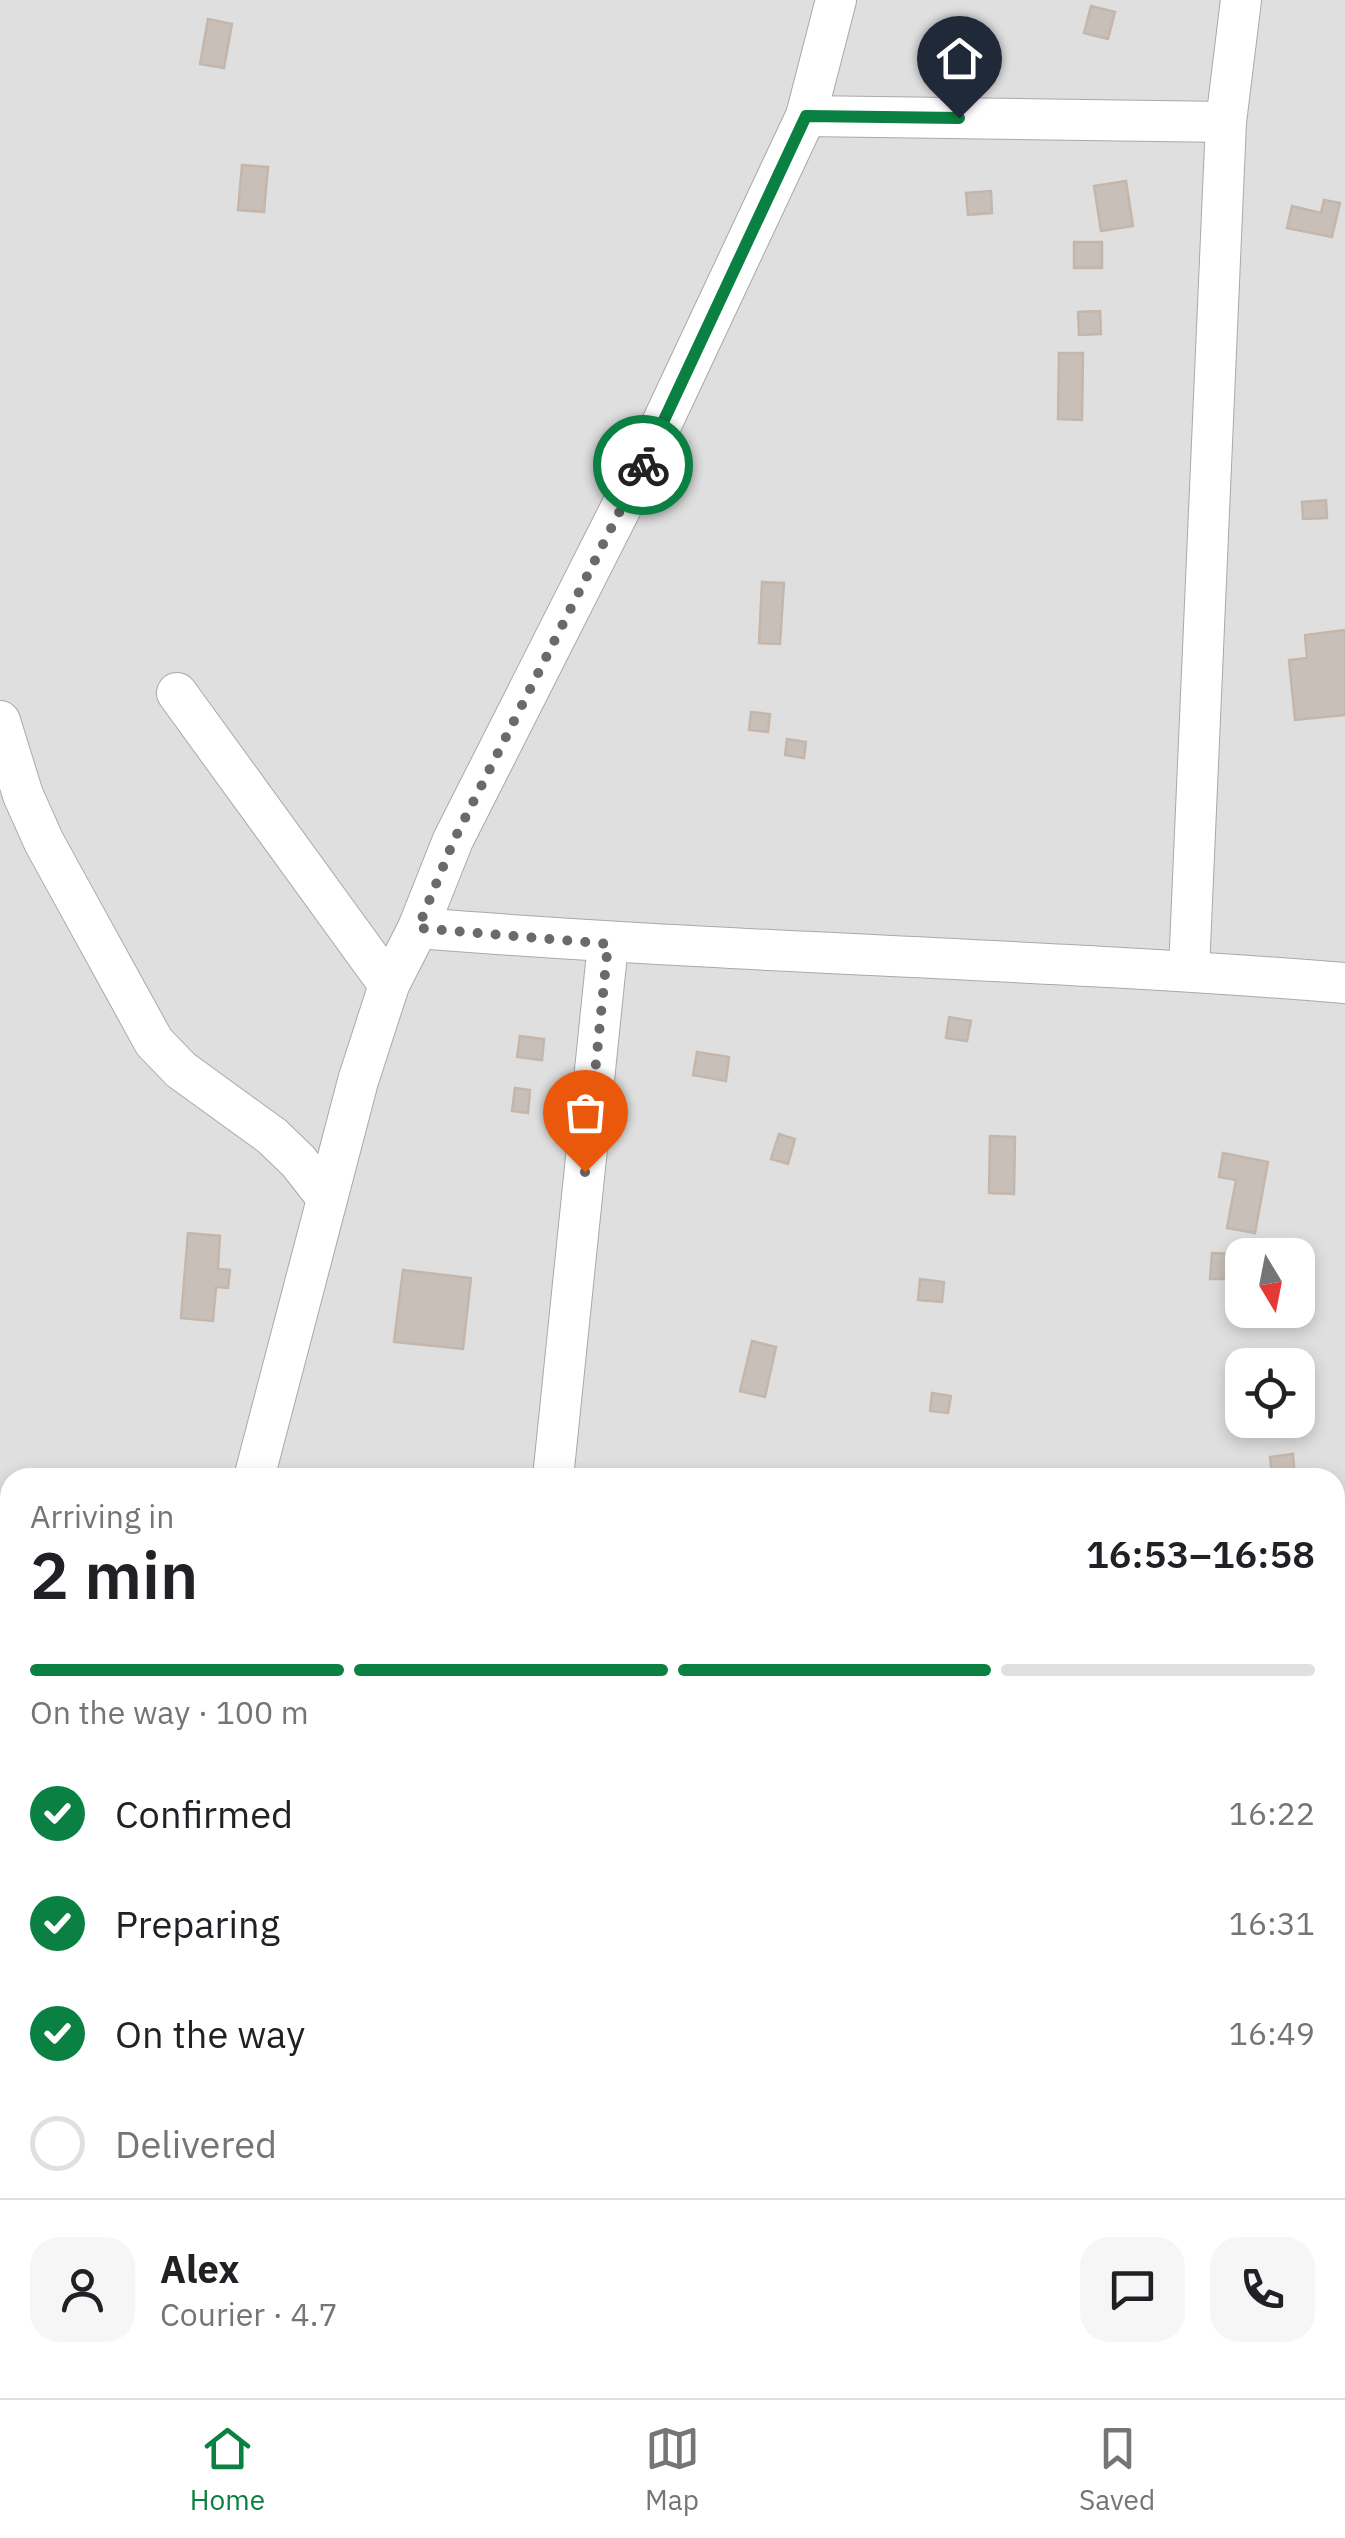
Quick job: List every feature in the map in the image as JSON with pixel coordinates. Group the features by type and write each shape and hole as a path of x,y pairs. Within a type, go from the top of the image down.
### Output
{"street":[{"path":"257,1468 358,1080 389,985 418,928 454,840 640,472 806,116 836,0"},
{"path":"1188,970 1226,122 1241,0"},
{"path":"806,116 1226,122"},
{"path":"177,693 389,985"},
{"path":"0,721 23,795 44,842 154,1042 181,1070 272,1136 298,1161 326,1198"},
{"path":"418,928 608,944 1188,970 1345,983"},
{"path":"555,1468 608,944"}],"shaded area":[{"path":"0,0 1345,0 1345,1468 0,1468"}],"building":[{"path":"1091,6 1115,12 1108,39 1084,33"},
{"path":"208,19 232,24 224,68 200,64"},
{"path":"242,165 268,167 264,212 238,210"},
{"path":"1126,181 1133,226 1101,231 1094,186"},
{"path":"991,191 992,213 968,215 966,193"},
{"path":"1324,200 1340,203 1332,237 1287,228 1292,206 1321,213"},
{"path":"1074,242 1102,242 1102,268 1074,268"},
{"path":"1100,311 1101,334 1079,335 1078,312"},
{"path":"1059,353 1083,353 1082,420 1058,419"},
{"path":"1326,500 1327,518 1303,519 1302,502"},
{"path":"762,582 784,583 780,644 759,643"},
{"path":"1345,630 1345,715 1295,720 1289,660 1307,658 1305,635"},
{"path":"751,712 770,714 768,732 749,730"},
{"path":"787,739 806,742 804,758 785,755"},
{"path":"949,1017 971,1021 967,1041 946,1038"},
{"path":"520,1036 544,1039 542,1060 517,1057"},
{"path":"697,1052 729,1057 726,1081 693,1075"},
{"path":"515,1088 530,1090 528,1113 512,1111"},
{"path":"779,1134 795,1139 788,1164 771,1159"},
{"path":"990,1136 1015,1137 1014,1194 989,1193"},
{"path":"1223,1153 1268,1162 1255,1233 1227,1228 1236,1180 1219,1177"},
{"path":"188,1233 220,1236 218,1269 230,1270 228,1288 216,1287 213,1321 181,1318"},
{"path":"1212,1253 1225,1254 1225,1279 1210,1279"},
{"path":"403,1270 471,1278 463,1349 394,1342"},
{"path":"920,1279 944,1282 942,1302 918,1300"},
{"path":"752,1341 776,1347 765,1397 740,1391"},
{"path":"932,1393 951,1396 948,1413 930,1411"},
{"path":"1293,1454 1294,1468 1271,1468 1270,1457"}],"way so far":[{"path":"585,1172 608,944 418,928 454,840 643,465"}],"route":[{"path":"643,465 806,116 959,118"}]}
